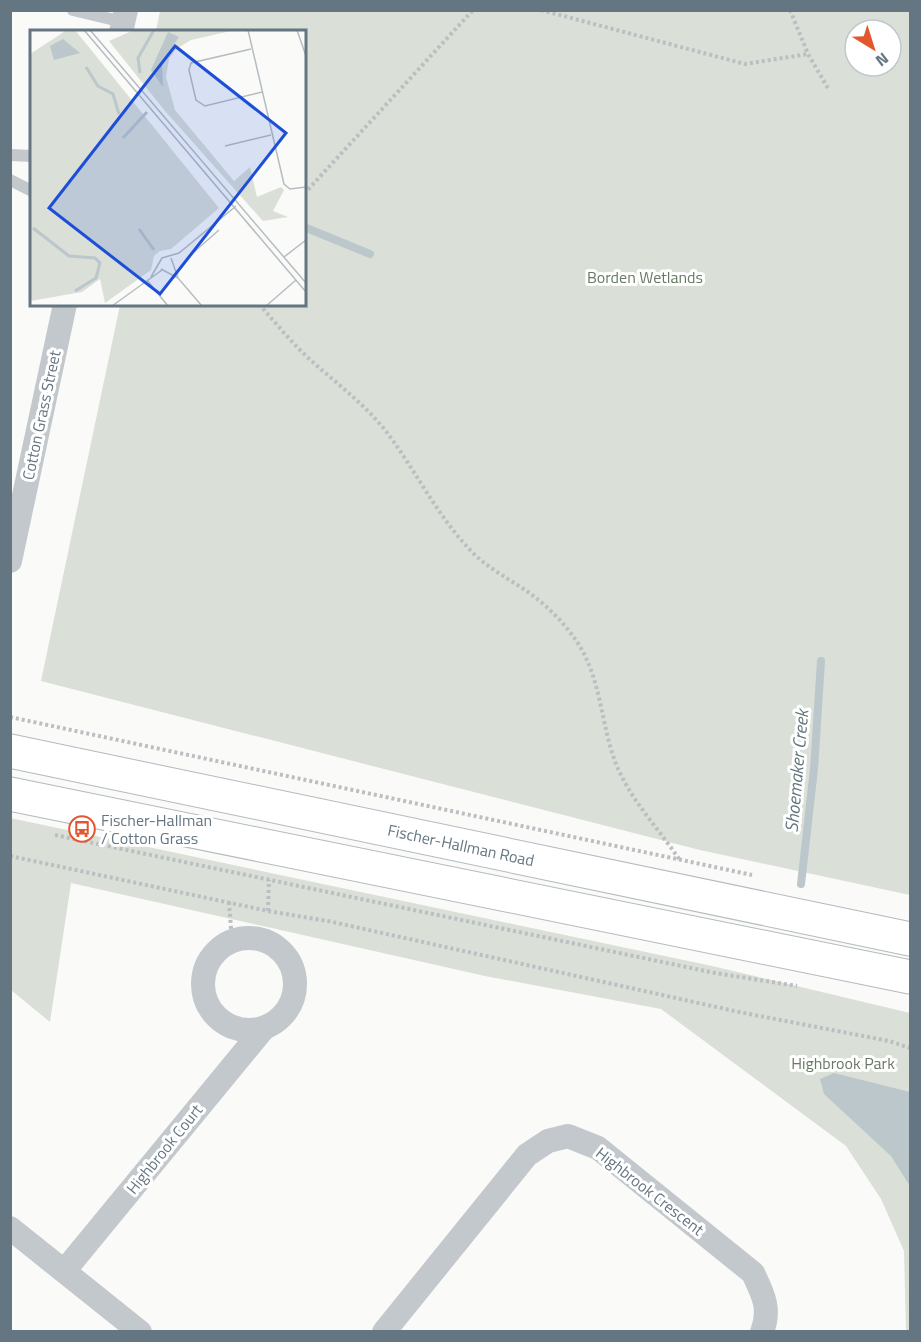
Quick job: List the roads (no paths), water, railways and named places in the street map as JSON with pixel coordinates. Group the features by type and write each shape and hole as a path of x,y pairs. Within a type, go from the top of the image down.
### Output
{"main road":[{"name":"Fischer-Hallman Road","path":"10,751 910,939"},
{"path":"10,794 910,976"}],"street":[{"name":"Cotton Grass Street","path":"10,561 18,486 64,306"},
{"name":"Highbrook Court","path":"65,1270 264,1028 278,1021 286,1013 293,998 295,975 289,960 277,947 263,940 253,938 232,941 214,954 207,963 202,979 204,996 210,1011 231,1027 246,1031 264,1028"},
{"name":"Highbrook Crescent","path":"384,1332 527,1155 548,1141 567,1136 598,1148 753,1273 762,1293 767,1318 762,1332"},
{"path":"10,1228 140,1332"}],"lane":[{"path":"73,10 123,21"},
{"path":"10,155 30,156"},
{"path":"10,180 30,190"}],"waterway":[{"path":"306,228 370,254"},
{"name":"Shoemaker Creek","path":"801,884 814,769 821,661"}],"place":[{"name":"Fischer-Hallman / Cotton Grass","path":"82,829"}],"park label":[{"name":"Borden Wetlands","path":"645,277"},
{"name":"Highbrook Park","path":"843,1063"}]}
